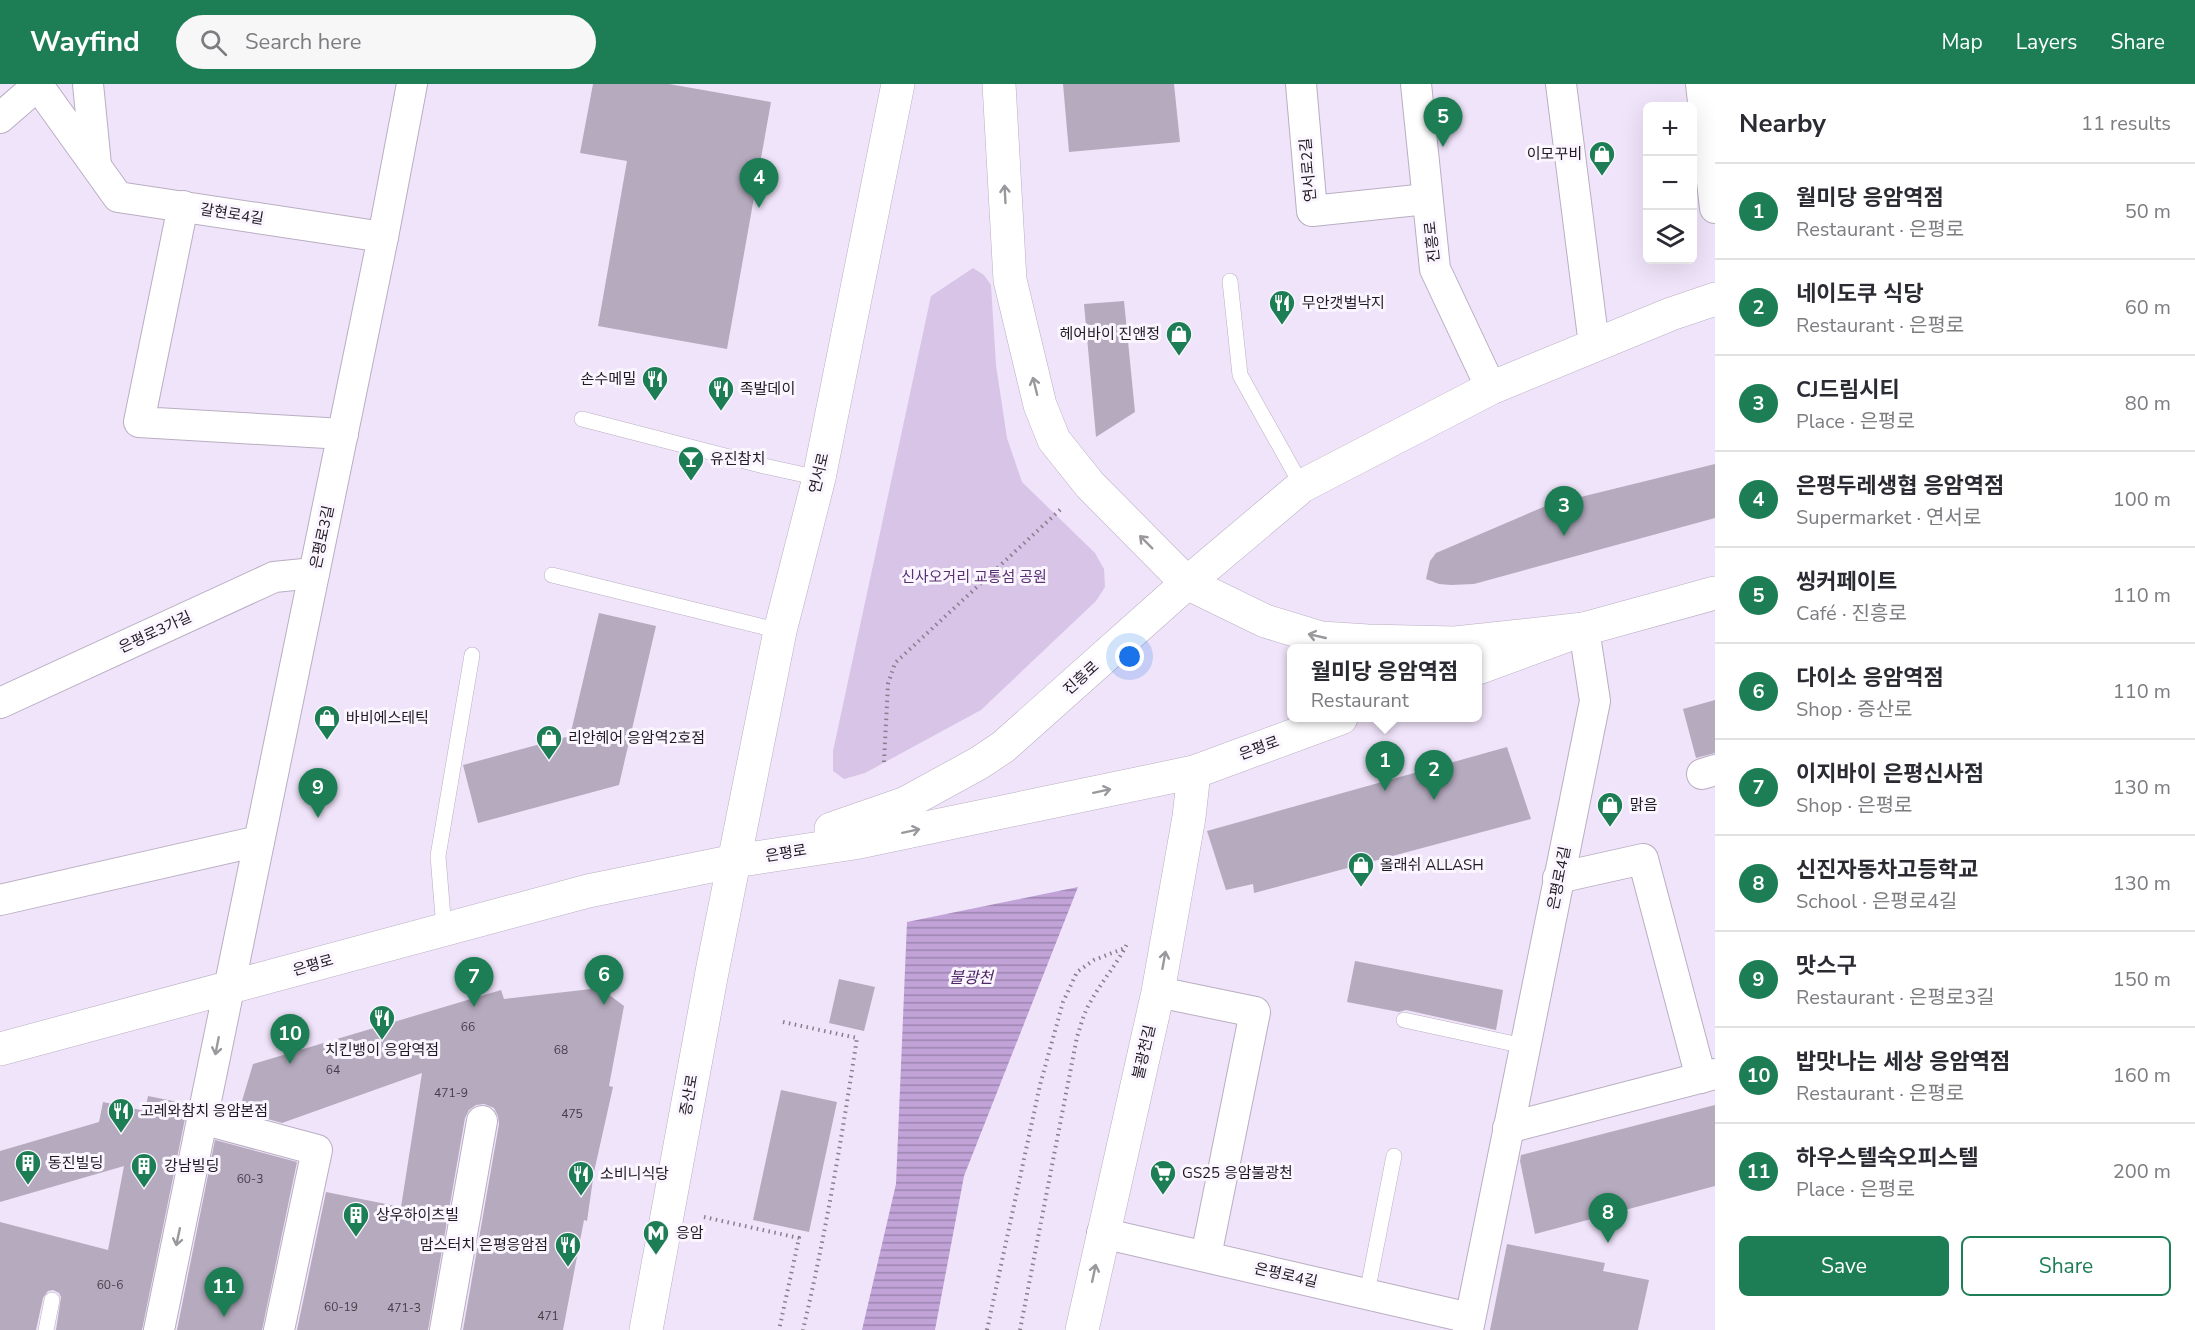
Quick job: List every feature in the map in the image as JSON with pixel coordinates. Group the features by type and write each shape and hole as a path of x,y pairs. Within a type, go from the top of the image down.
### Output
{"main road":[{"name":"연서로","path":"735,861 780,631 819,478 898,84"},
{"path":"999,84 1010,280 1040,405 1054,440 1085,480 1187,584 1265,621 1321,638 1455,643 1584,629"},
{"name":"진흥로","path":"735,861 898,806 933,790 979,763 1002,747 1302,486 1491,388 1671,314 1715,299"},
{"path":"1482,667 1584,629 1715,593"},
{"name":"은평로","path":"1,1043 229,988 588,891 735,861 854,843 1194,771 1327,722"},
{"name":"불광천길","path":"1082,1330 1158,992 1189,817 1194,771"},
{"name":"증산로","path":"646,1330 735,861"}],"street":[{"name":"갈현로4길","path":"88,84 96,166"},
{"name":"은평로3길","path":"229,988 383,237 412,84"},
{"name":"연서로2길","path":"1301,84 1312,211 1427,199"},
{"name":"진흥로","path":"1416,84 1435,269 1491,388"},
{"path":"1561,84 1594,345"},
{"path":"1701,84 1715,208"},
{"name":"갈현로4길","path":"0,118 38,85 118,197 383,237"},
{"path":"183,206 139,422 343,434"},
{"name":"은평로3가길","path":"0,703 274,577 314,573"},
{"name":"은평로4길","path":"1102,1233 1367,1293 1469,1324 1594,701 1584,629"},
{"path":"0,900 259,841"},
{"path":"1508,1128 1708,1076 1642,859 1558,878"},
{"path":"159,1330 229,988"},
{"path":"1158,992 1255,1012 1206,1256"},
{"path":"202,1119 317,1150 279,1330"},
{"path":"445,1330 482,1121"}],"lane":[{"path":"1230,281 1240,375 1302,486"},
{"path":"582,419 819,478"},
{"path":"552,575 780,631"},
{"path":"444,929 438,856 472,655"},
{"path":"1404,1020 1524,1046"},
{"path":"1367,1293 1394,1156"},
{"path":"46,1330 52,1300"}],"path":[{"path":"884,762 888,684 895,663 1056,515 1085,480"},
{"path":"1020,1330 1077,1037 1089,1004 1117,964 1131,937"},
{"path":"987,1330 1040,1085 1063,1002 1077,972 1094,960 1126,948"},
{"path":"783,1022 857,1038 840,1149 818,1267 803,1330"},
{"path":"668,1209 799,1238 779,1330"}],"green space":[{"name":"신사오거리 교통섬 공원","path":"973,268 984,275 991,285 996,365 1007,438 1022,482 1095,553 1104,569 1105,587 1096,601 981,710 865,773 844,779 833,771 833,751 931,296"}],"water":[{"name":"불광천","path":"1078,887 964,1176 935,1330 862,1330 896,1184 907,922"}],"building":[{"path":"593,84 669,84 771,102 727,349 598,326 627,161 580,153"},
{"path":"1063,84 1174,84 1180,142 1069,152"},
{"path":"1124,301 1135,412 1096,437 1084,304"},
{"path":"1715,464 1715,518 1474,584 1439,584 1426,579 1430,561 1436,553 1548,505"},
{"path":"599,613 656,626 619,785 478,823 463,765 570,736"},
{"path":"1715,700 1715,753 1696,758 1683,709"},
{"path":"1507,747 1531,819 1254,893 1253,884 1226,890 1207,831"},
{"path":"1355,961 1503,990 1496,1030 1406,1010 1399,1012 1347,1002"},
{"path":"839,979 875,987 864,1031 829,1023"},
{"path":"600,988 624,1006 609,1086 613,1087 563,1330 463,1330 499,1124 494,1108 484,1104 476,1105 469,1110 465,1118 428,1330 297,1330 326,1192 401,1207 422,1073 282,1123 239,1111 253,1064 501,990 504,999"},
{"path":"781,1090 837,1102 809,1232 753,1220"},
{"path":"148,1096 188,1104 142,1330 56,1330 61,1297 53,1290 48,1291 43,1298 36,1330 0,1330 0,1222 108,1250 124,1166 0,1202 0,1151 99,1122 103,1102 145,1111"},
{"path":"1715,1105 1715,1186 1535,1234 1520,1161 1521,1155"},
{"path":"215,1140 297,1162 262,1330 177,1330"},
{"path":"1507,1244 1605,1263 1603,1271 1649,1280 1638,1330 1490,1330"}],"place":[{"name":"씽커페이트","path":"1443,147"},
{"name":"이모꾸비","path":"1602,177"},
{"name":"은평두레생협 응암역점","path":"759,208"},
{"name":"무안갯벌낙지","path":"1282,326"},
{"name":"헤어바이 진앤정","path":"1179,357"},
{"name":"손수메밀","path":"655,402"},
{"name":"족발데이","path":"721,412"},
{"name":"유진참치","path":"691,482"},
{"name":"CJ드림시티","path":"1564,536"},
{"name":"바비에스테틱","path":"327,741"},
{"name":"리안헤어 응암역2호점","path":"549,761"},
{"name":"월미당 응암역점","path":"1385,791"},
{"name":"네이도쿠 식당","path":"1434,800"},
{"name":"맛스구","path":"318,818"},
{"name":"맑음","path":"1610,828"},
{"name":"올래쉬 ALLASH","path":"1361,888"},
{"name":"다이소 응암역점","path":"604,1005"},
{"name":"이지바이 은평신사점","path":"474,1007"},
{"name":"치킨뱅이 응암역점","path":"382,1041"},
{"name":"밥맛나는 세상 응암역점","path":"290,1064"},
{"name":"고레와참치 응암본점","path":"121,1134"},
{"name":"동진빌딩","path":"28,1186"},
{"name":"강남빌딩","path":"144,1189"},
{"name":"GS25 응암불광천","path":"1163,1196"},
{"name":"소비니식당","path":"581,1197"},
{"name":"상우하이츠빌","path":"356,1238"},
{"name":"신진자동차고등학교","path":"1608,1243"},
{"name":"응암","path":"656,1256"},
{"name":"맘스터치 은평응암점","path":"568,1268"},
{"name":"하우스텔숙오피스텔","path":"224,1317"}]}
